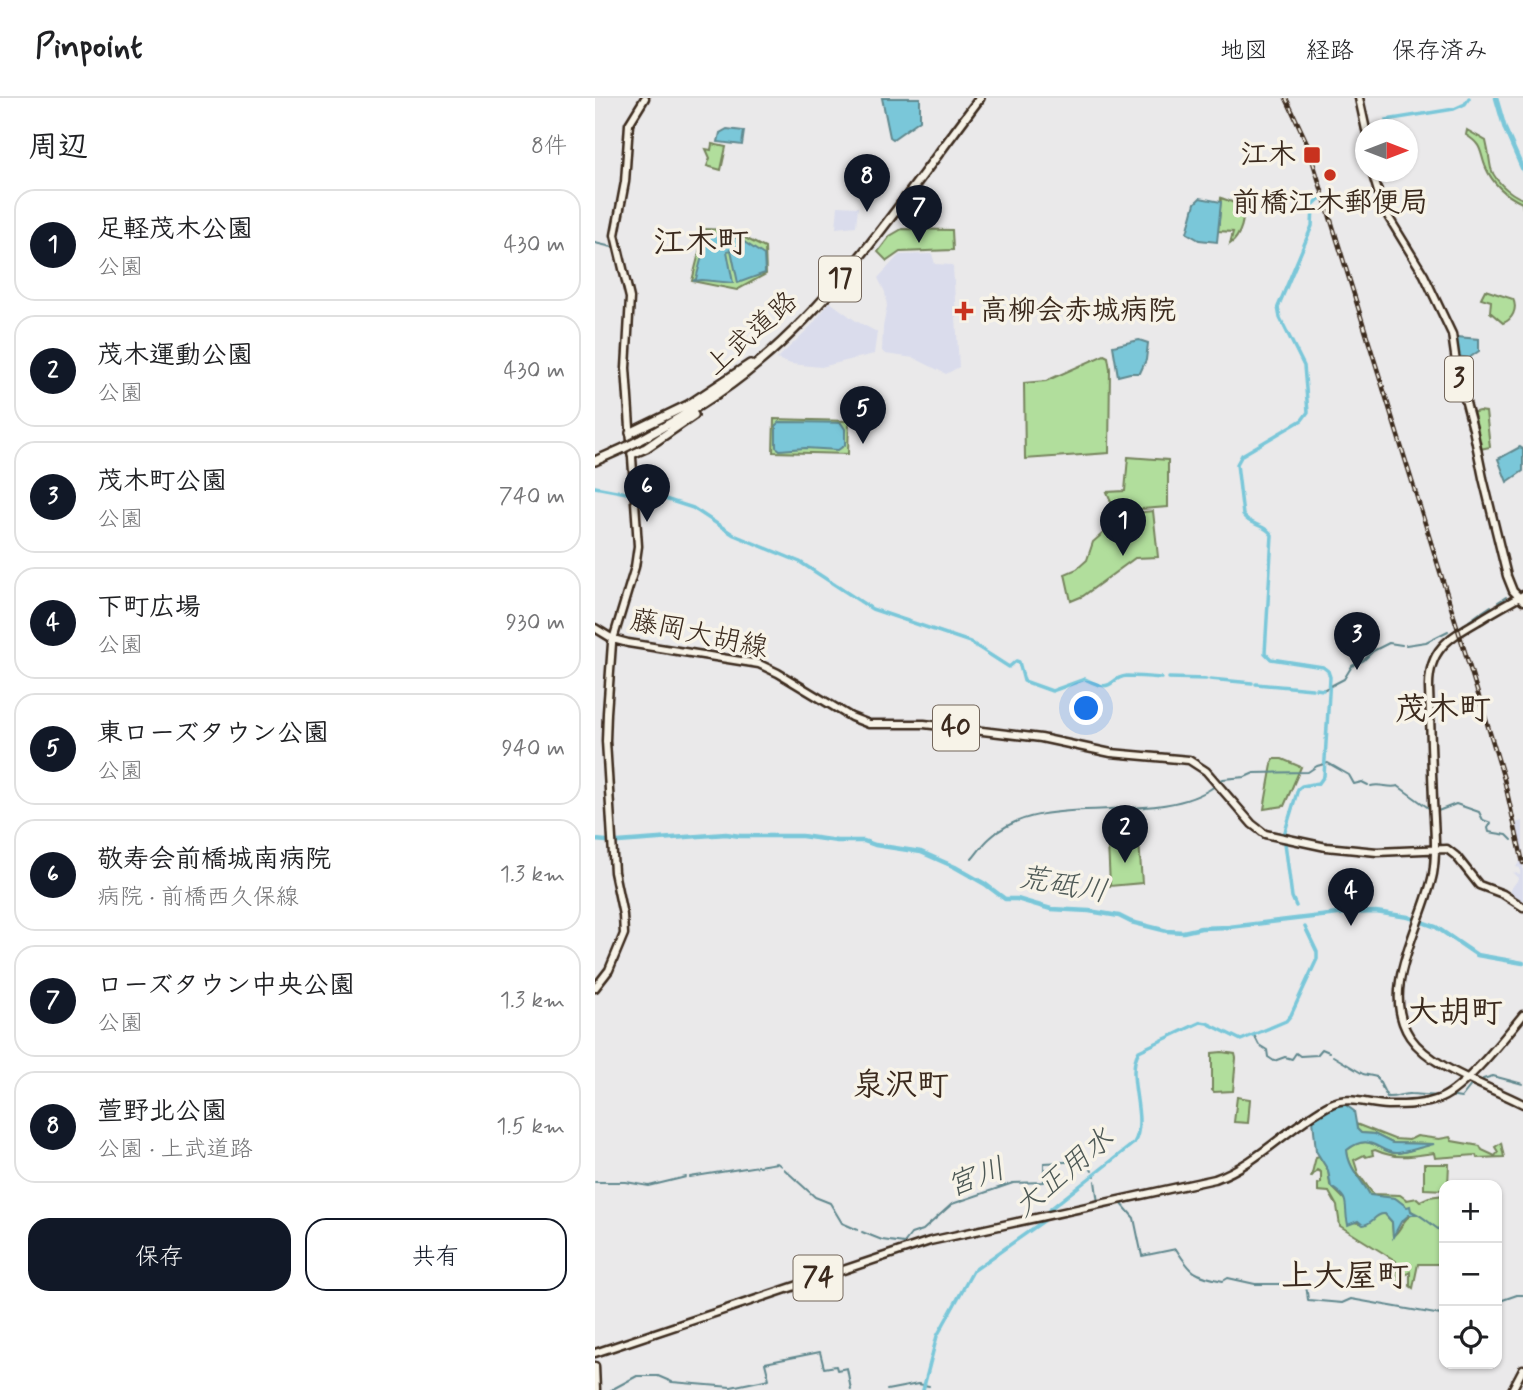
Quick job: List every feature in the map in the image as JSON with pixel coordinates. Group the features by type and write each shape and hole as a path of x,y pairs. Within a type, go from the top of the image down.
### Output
{"highway":[{"name":"上武道路","path":"595,459 695,409 793,331 836,284 978,98"},
{"path":"632,454 651,444 725,392 754,364"},
{"path":"631,441 640,448 651,444"}],"main road":[{"path":"595,988 609,970 624,934 624,921 615,881 606,741 613,639 637,554 626,368 630,298 615,245 615,232 625,182 629,124 645,98"},
{"path":"1359,98 1364,119"},
{"name":"3","path":"1376,182 1383,208 1424,275 1451,330 1457,369 1510,585 1521,598 1447,640 1435,655 1431,666 1429,689 1435,849 1433,874 1398,988 1398,1003 1403,1022 1413,1041 1425,1053 1523,1104"},
{"name":"藤岡大胡線","path":"595,628 613,639 676,652 759,664 851,717 869,724 924,723 1041,738 1111,753 1189,760 1209,775 1257,829 1265,834 1326,846 1377,852 1435,849"},
{"path":"1435,849 1451,851 1479,885 1503,894 1523,907"},
{"name":"74","path":"595,1353 922,1244 1201,1183 1227,1174 1264,1152 1323,1109 1337,1102 1353,1100 1387,1105 1429,1102 1447,1096 1468,1077 1523,1016"},
{"path":"595,1366 596,1390"},
{"path":"1512,1390 1523,1368"}],"shaded area":[{"path":"838,206 858,207 856,226 836,228"},
{"path":"932,254 935,264 953,267 959,367 946,374 914,358 885,354 882,351 887,306 885,292 878,278 899,255"},
{"path":"830,302 877,332 874,354 821,367 791,364 777,359 812,325"},
{"path":"1505,793 1508,794 1515,823 1523,821 1523,902 1510,896 1511,889 1519,878 1513,872 1520,874 1520,868 1516,867 1521,859"}],"green space":[{"path":"1467,130 1486,141 1494,175 1507,190 1523,199 1523,209 1522,203 1506,193 1492,179 1478,146 1466,135"},
{"path":"712,144 726,147 721,170 707,166 710,158 706,149 711,150"},
{"path":"1221,198 1237,205 1243,215 1239,232 1230,244 1233,232 1218,231"},
{"path":"705,229 729,230 765,248 766,274 737,290 692,281"},
{"path":"902,229 952,230 953,250 900,252 887,261 878,252 890,236"},
{"path":"1485,290 1513,299 1514,310 1506,322 1503,323 1490,312 1491,301 1481,298"},
{"path":"1104,355 1108,357 1110,369 1109,453 1025,459 1024,383 1046,381"},
{"path":"1486,412 1490,447 1480,449 1471,413"},
{"path":"774,419 849,421 848,454 773,452"},
{"path":"1128,457 1168,460 1168,507 1115,511 1107,492 1125,491"},
{"path":"1153,511 1158,557 1135,558 1083,596 1071,601 1065,574 1077,569 1087,560 1093,542 1117,521 1114,515"},
{"path":"1273,759 1282,759 1301,767 1284,806 1264,809"},
{"path":"1139,841 1142,883 1110,886 1108,843"},
{"path":"1212,1053 1235,1054 1233,1091 1214,1092"},
{"path":"1237,1097 1250,1099 1248,1123 1234,1122"},
{"path":"1356,1124 1394,1139 1409,1140 1417,1136 1439,1139 1450,1137 1452,1141 1480,1146 1482,1150 1495,1156 1498,1152 1495,1147 1501,1143 1504,1157 1477,1158 1476,1155 1435,1158 1434,1153 1398,1156 1375,1150 1372,1151 1373,1155 1364,1155 1354,1160 1358,1173 1373,1194 1400,1195 1407,1200 1417,1198 1420,1201 1439,1196 1439,1264 1418,1264 1413,1288 1410,1286 1410,1272 1402,1277 1400,1286 1397,1285 1396,1261 1340,1226 1337,1206 1329,1192 1318,1191 1321,1172 1317,1170 1311,1177 1316,1157 1319,1156 1328,1170 1330,1185 1346,1201 1349,1224 1385,1214 1392,1222 1393,1236 1407,1218 1415,1214 1396,1199 1370,1195 1353,1168 1347,1150 1367,1142 1397,1153 1431,1144 1392,1143 1374,1134 1361,1133"},
{"path":"1424,1164 1449,1164 1448,1180 1439,1180 1439,1190 1424,1189"}],"water":[{"path":"882,98 920,98 920,120 893,139 890,137"},
{"path":"727,129 744,131 742,145 718,142 720,133"},
{"path":"1200,198 1221,202 1217,242 1199,240 1187,233 1195,203"},
{"path":"708,233 724,235 727,246 730,246 729,237 738,238 764,255 765,273 738,283 731,250 727,251 733,283 693,281 696,279"},
{"path":"1457,337 1479,339 1479,351 1469,358 1457,356"},
{"path":"1139,340 1148,343 1146,360 1140,373 1118,376 1113,346"},
{"path":"779,422 841,423 845,429 845,445 838,450 780,450 776,447 776,425"},
{"path":"1520,447 1523,449 1523,471 1507,482 1498,459"},
{"path":"1343,1103 1354,1111 1357,1129 1361,1133 1374,1134 1392,1143 1434,1144 1398,1153 1368,1143 1355,1145 1347,1150 1353,1168 1370,1195 1395,1198 1407,1207 1410,1206 1411,1211 1417,1215 1409,1215 1401,1222 1393,1237 1392,1222 1385,1214 1363,1225 1358,1221 1348,1225 1344,1199 1331,1187 1328,1170 1316,1151 1313,1120 1321,1113"}],"waterway":[{"name":"大正用水","path":"1392,119 1454,109 1465,104 1469,98"},
{"path":"1496,98 1505,129 1523,170"},
{"name":"大正用水","path":"1296,906 1292,897 1284,835 1298,789 1319,783 1324,776 1330,677 1323,667 1271,659 1265,653 1272,535 1243,515 1237,464 1242,455 1302,420 1308,412 1304,366 1280,318 1278,307 1312,226 1313,205 1319,199 1331,196"},
{"path":"595,243 612,247"},
{"path":"595,487 632,494"},
{"path":"636,494 662,498 693,508 734,535 800,562 872,609 970,642 1009,667 1016,661 1019,662 1024,681 1052,691 1085,679 1107,686 1120,677 1161,678"},
{"path":"1498,602 1506,597"},
{"path":"1482,612 1491,606"},
{"path":"1469,621 1480,613"},
{"path":"1463,625 1467,623"},
{"path":"1406,645 1426,642 1448,631"},
{"path":"1323,690 1344,679 1352,666 1373,651 1389,643 1402,645"},
{"path":"1169,678 1206,679"},
{"path":"1210,679 1252,683"},
{"path":"1256,684 1312,689"},
{"path":"1316,689 1323,690"},
{"path":"1219,782 1254,773 1308,772 1328,763 1349,775 1354,784 1362,782 1368,785"},
{"path":"972,859 990,838 1012,823 1039,815 1069,811 1162,805 1191,799 1215,786"},
{"path":"1371,786 1398,786 1430,809"},
{"path":"1438,811 1456,804 1479,812 1483,820 1491,823 1489,832 1507,835 1512,840"},
{"name":"荒砥川","path":"595,840 618,842 726,834 864,841 921,852 955,867 1005,899 1017,899 1051,909 1119,916 1131,922 1167,931 1183,932 1201,928 1376,912 1408,917 1436,927 1477,955 1523,963"},
{"name":"大正用水","path":"923,1390 937,1336 973,1271 1045,1220 1049,1210 1134,1143 1139,1121 1134,1072 1139,1051 1201,1022 1241,1040 1286,1021 1317,959 1317,952 1305,927"},
{"path":"1254,1035 1259,1045 1267,1050 1268,1057 1274,1061 1285,1057 1292,1059 1296,1053 1300,1056 1317,1055 1322,1049 1329,1052"},
{"path":"1333,1056 1363,1074 1377,1077 1387,1097 1408,1094 1441,1095"},
{"path":"1483,1079 1493,1076 1523,1084"},
{"path":"1449,1096 1461,1098 1472,1084"},
{"name":"宮川","path":"862,1232 882,1240 904,1243 911,1234 923,1230 952,1204 1013,1183 1044,1182 1044,1163 1086,1161 1092,1171"},
{"name":"宮川","path":"690,1177 777,1163 781,1166"},
{"name":"宮川","path":"784,1169 815,1197 830,1203 842,1223 858,1230"},
{"name":"宮川","path":"595,1182 626,1182 649,1186 686,1177"},
{"name":"宮川","path":"1095,1181 1098,1203"},
{"name":"宮川","path":"1100,1207 1121,1203 1134,1218 1142,1256 1176,1249 1190,1269 1206,1277 1223,1281 1228,1278 1255,1284 1306,1284 1308,1300 1342,1303 1351,1299 1439,1315"},
{"path":"1411,1211 1439,1229"},
{"path":"1502,1300 1523,1295"},
{"path":"611,1390 637,1376 658,1376 672,1382 731,1387 769,1379 765,1363 820,1352 824,1368 847,1368 851,1390"},
{"path":"887,1390 918,1384 929,1386"}],"railway":[{"path":"1286,98 1307,143 1487,723 1504,779 1523,863"}],"place":[{"name":"江木","path":"1312,155"},
{"name":"前橋江木郵便局","path":"1330,175"},
{"name":"萱野北公園","path":"867,212"},
{"name":"ローズタウン中央公園","path":"919,243"},
{"name":"高柳会赤城病院","path":"964,311"},
{"name":"東ローズタウン公園","path":"863,444"},
{"name":"敬寿会前橋城南病院","path":"647,522"},
{"name":"足軽茂木公園","path":"1123,556"},
{"name":"茂木町公園","path":"1357,670"},
{"name":"茂木運動公園","path":"1125,863"},
{"name":"下町広場","path":"1351,926"}],"district":[{"name":"江木町","path":"701,243"},
{"name":"茂木町","path":"1443,710"},
{"name":"大胡町","path":"1455,1013"},
{"name":"泉沢町","path":"901,1086"},
{"name":"上大屋町","path":"1345,1277"}]}
